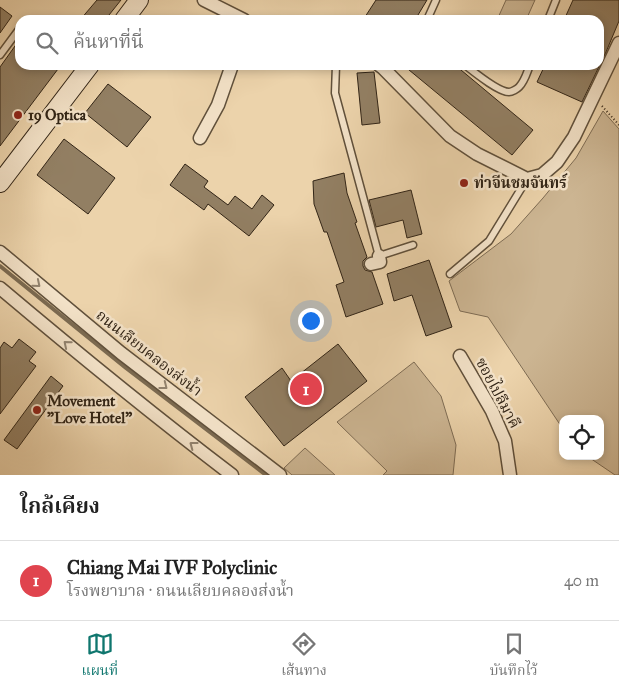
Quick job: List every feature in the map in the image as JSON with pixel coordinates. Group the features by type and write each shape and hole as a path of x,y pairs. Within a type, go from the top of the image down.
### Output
{"street":[{"path":"128,15 139,0"},
{"path":"204,0 232,15"},
{"path":"385,70 450,136 477,154 527,179 542,175 557,162 574,137 619,43"},
{"path":"0,183 86,70"},
{"path":"200,138 218,105 230,70"},
{"name":"ถนนเลียบคลองส่งน้ำ","path":"0,252 121,353 280,475"},
{"path":"0,288 163,422 232,475"},
{"name":"ซอยไปลีมาคี","path":"460,356 492,411 505,441 510,475"}],"lane":[{"path":"429,15 436,0"},
{"path":"550,15 556,0"},
{"path":"0,54 15,34"},
{"path":"336,70 335,93 374,240 375,260 413,245"},
{"path":"472,70 493,85 510,92 519,88 528,70"},
{"path":"450,274 489,241 527,179"}],"path":[{"path":"593,98 619,125"}],"shaded area":[{"path":"506,0 535,0 528,15 499,15"},
{"path":"603,111 619,129 619,475 615,475 593,460 604,460 604,415 559,415 559,423 488,317 460,311 449,281 511,234 576,158"},
{"path":"414,362 441,396 456,445 453,475 383,475 387,471 337,422"},
{"path":"305,448 335,475 292,475 284,468"}],"building":[{"path":"97,0 121,0 109,15 84,15"},
{"path":"376,0 427,0 418,15 366,15"},
{"path":"573,0 619,0 619,21 604,56 604,15 566,15"},
{"path":"0,7 12,16 0,33"},
{"path":"15,46 15,70 57,70 0,146 0,67"},
{"path":"409,70 461,70 533,130 512,155"},
{"path":"543,70 597,70 582,102 537,82"},
{"path":"374,72 380,123 362,125 357,73"},
{"path":"108,84 151,117 127,147 85,113"},
{"path":"64,139 115,178 88,214 37,175"},
{"path":"185,164 208,181 204,187 228,205 235,196 252,209 262,195 274,205 249,236 208,204 204,210 170,185"},
{"path":"344,173 347,193 357,222 355,223 367,257 363,261 363,266 365,270 372,272 383,304 346,317 336,285 344,282 327,232 324,232 314,204 313,181"},
{"path":"411,190 422,234 407,238 403,220 376,227 369,200"},
{"path":"429,260 452,327 426,336 412,295 394,301 387,274"},
{"path":"19,339 36,352 29,361 36,366 0,414 0,348 4,342 12,348"},
{"path":"338,344 367,381 284,446 245,397 282,368 291,381"},
{"path":"51,376 63,386 17,449 4,440"}],"waterway":[{"path":"0,266 126,368 266,475"}],"place":[{"name":"19 Optica","path":"18,115"},
{"name":"ท่าจีนชมจันทร์","path":"464,183"},
{"name":"Chiang Mai IVF Polyclinic","path":"306,389"},
{"name":"Movement \"Love Hotel\"","path":"37,410"}]}
